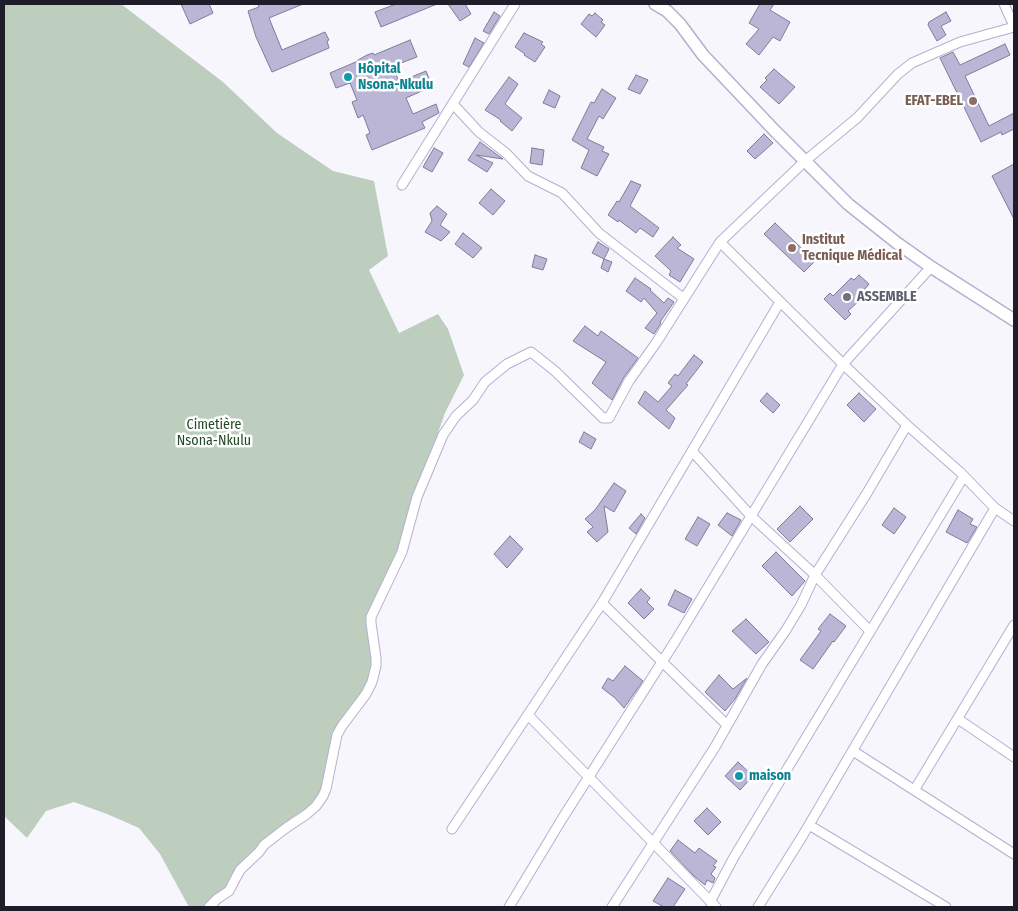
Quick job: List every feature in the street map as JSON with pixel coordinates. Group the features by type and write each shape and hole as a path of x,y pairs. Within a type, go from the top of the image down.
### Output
{"street":[{"path":"402,185 516,4"},
{"path":"655,4 667,11 680,24 703,55 805,161 860,214 931,267 1014,320"},
{"path":"210,907 217,899 229,891 240,870 264,845 307,814 323,796 337,736 342,726 366,694 374,674 376,658 370,623 371,617 402,552 417,496 443,435 456,416 493,374 507,364 531,352 555,371 603,418 609,418 630,381 656,344 720,242 805,161 857,118 898,74 912,63 960,42 1014,27 1004,4"},
{"path":"453,104 480,132 506,153 528,176 562,193 599,233 684,298"},
{"path":"720,242 907,425 964,476 995,508 1014,521"},
{"path":"510,907 843,364 931,267"},
{"path":"452,828 602,603 780,302"},
{"path":"612,907 715,747 762,664 796,613 815,575 907,425"},
{"path":"692,451 751,516 815,575 870,631"},
{"path":"528,715 713,905 739,849 964,476"},
{"path":"758,907 810,825 995,508"},
{"path":"602,603 727,725"},
{"path":"915,790 1014,625"},
{"path":"958,719 1014,757"},
{"path":"853,751 1014,854"},
{"path":"810,825 946,907"}],"green space":[{"name":"Cimetière Nsona-Nkulu","path":"4,4 121,4 223,82 277,133 333,171 374,181 388,256 369,270 399,333 438,314 448,329 464,375 445,413 393,562 367,617 372,657 371,677 361,696 346,715 321,794 310,806 241,863 225,889 206,907 189,907 160,854 139,828 74,802 46,811 27,838 4,816"}],"building":[{"path":"181,4 209,4 213,13 190,24"},
{"path":"258,4 303,4 269,18 282,50 325,32 329,40 327,41 329,48 272,72 256,37 248,11 259,7"},
{"path":"396,4 437,4 381,27 375,12"},
{"path":"448,4 465,4 471,14 460,21"},
{"path":"760,4 774,4 770,10 790,22 780,41 773,37 759,55 746,44 759,29 749,23"},
{"path":"494,12 500,16 489,34 483,31"},
{"path":"946,12 951,21 941,26 946,35 937,41 928,25 929,22"},
{"path":"595,13 603,20 601,22 605,25 596,37 581,24 589,14 592,16"},
{"path":"524,33 543,42 541,44 545,47 535,62 515,47"},
{"path":"475,38 484,43 469,67 463,64"},
{"path":"410,40 417,57 393,66 399,82 426,71 432,86 425,91 406,98 413,114 436,104 439,113 422,122 425,128 372,150 366,135 370,133 363,115 358,118 352,102 357,100 350,83 336,88 330,73 367,55 373,53 374,55"},
{"path":"1005,44 1010,55 965,76 989,126 1014,113 1014,129 1002,135 1001,132 981,142 940,58 953,52 960,65"},
{"path":"774,69 795,87 779,104 760,87 767,80 765,78"},
{"path":"636,75 648,80 640,94 628,89"},
{"path":"509,77 518,84 505,104 522,118 512,131 501,120 485,110"},
{"path":"602,89 616,98 603,119 599,116 587,139 604,147 602,151 609,154 597,176 581,168 589,150 572,140 591,102 594,103"},
{"path":"549,90 560,96 555,108 543,103"},
{"path":"764,134 773,143 755,159 747,151"},
{"path":"480,142 503,159 476,155 493,163 487,172 468,160"},
{"path":"434,148 443,153 432,172 423,167"},
{"path":"532,148 544,150 542,165 530,163"},
{"path":"1014,164 1014,219 992,176"},
{"path":"631,181 641,185 630,206 659,228 653,237 640,228 636,233 619,220 618,222 608,215 617,201 619,202"},
{"path":"491,189 505,201 493,215 479,203"},
{"path":"437,206 447,214 440,225 450,232 441,241 425,232 432,221 430,213"},
{"path":"775,223 815,261 804,272 764,234"},
{"path":"463,233 482,248 473,258 455,244"},
{"path":"673,237 681,245 677,248 694,259 680,282 669,275 671,271 655,256"},
{"path":"598,242 609,249 604,259 592,253"},
{"path":"535,255 547,259 543,270 532,267"},
{"path":"604,259 612,262 608,272 601,268"},
{"name":"ASSEMBLE","path":"859,275 869,284 864,290 870,296 864,302 861,299 848,311 851,314 845,320 824,299 830,293 833,296 851,278 854,280"},
{"path":"635,278 651,289 664,303 668,298 674,302 654,334 645,328 657,313 644,298 641,302 626,291"},
{"path":"585,326 598,336 601,331 638,358 624,377 612,400 592,383 606,362 573,341"},
{"path":"694,355 703,362 686,384 688,385 666,410 675,418 669,429 638,403 645,391 658,402 672,386 668,383 675,374 678,376"},
{"path":"767,393 780,405 773,413 760,401"},
{"path":"859,393 876,409 864,422 847,405"},
{"path":"584,432 596,439 591,449 579,442"},
{"path":"614,483 626,491 614,512 604,506 608,532 597,542 587,532 593,527 585,519 595,510"},
{"path":"800,506 813,519 790,542 777,529"},
{"path":"894,508 906,517 894,534 882,525"},
{"path":"958,510 973,519 970,524 977,527 967,543 946,532"},
{"path":"727,513 741,520 732,536 718,525"},
{"path":"641,514 645,518 636,534 629,528"},
{"path":"698,517 710,524 697,546 685,539"},
{"path":"510,536 523,549 507,568 494,554"},
{"path":"776,552 805,581 792,596 762,566"},
{"path":"641,589 650,598 647,602 654,609 644,619 628,603"},
{"path":"675,590 692,599 684,613 668,605"},
{"path":"830,614 846,626 813,669 800,660 821,631 818,629"},
{"path":"746,619 769,642 756,654 732,631"},
{"path":"625,666 643,681 624,708 602,688 608,678 613,681"},
{"path":"719,675 733,689 747,678 735,699 725,711 705,692"},
{"name":"maison","path":"738,762 753,776 740,790 725,776"},
{"path":"707,808 721,822 708,835 694,821"},
{"path":"678,840 695,853 699,848 717,861 713,866 716,867 711,874 715,878 713,883 707,880 705,885 670,851"},
{"path":"668,878 685,889 673,907 664,907 653,901"}],"place":[{"name":"Hôpital Nsona-Nkulu","path":"348,77"},
{"name":"EFAT-EBEL","path":"973,101"},
{"name":"Institut Tecnique Médical","path":"792,248"},
{"name":"ASSEMBLE","path":"847,297"},
{"name":"maison","path":"739,776"}]}
